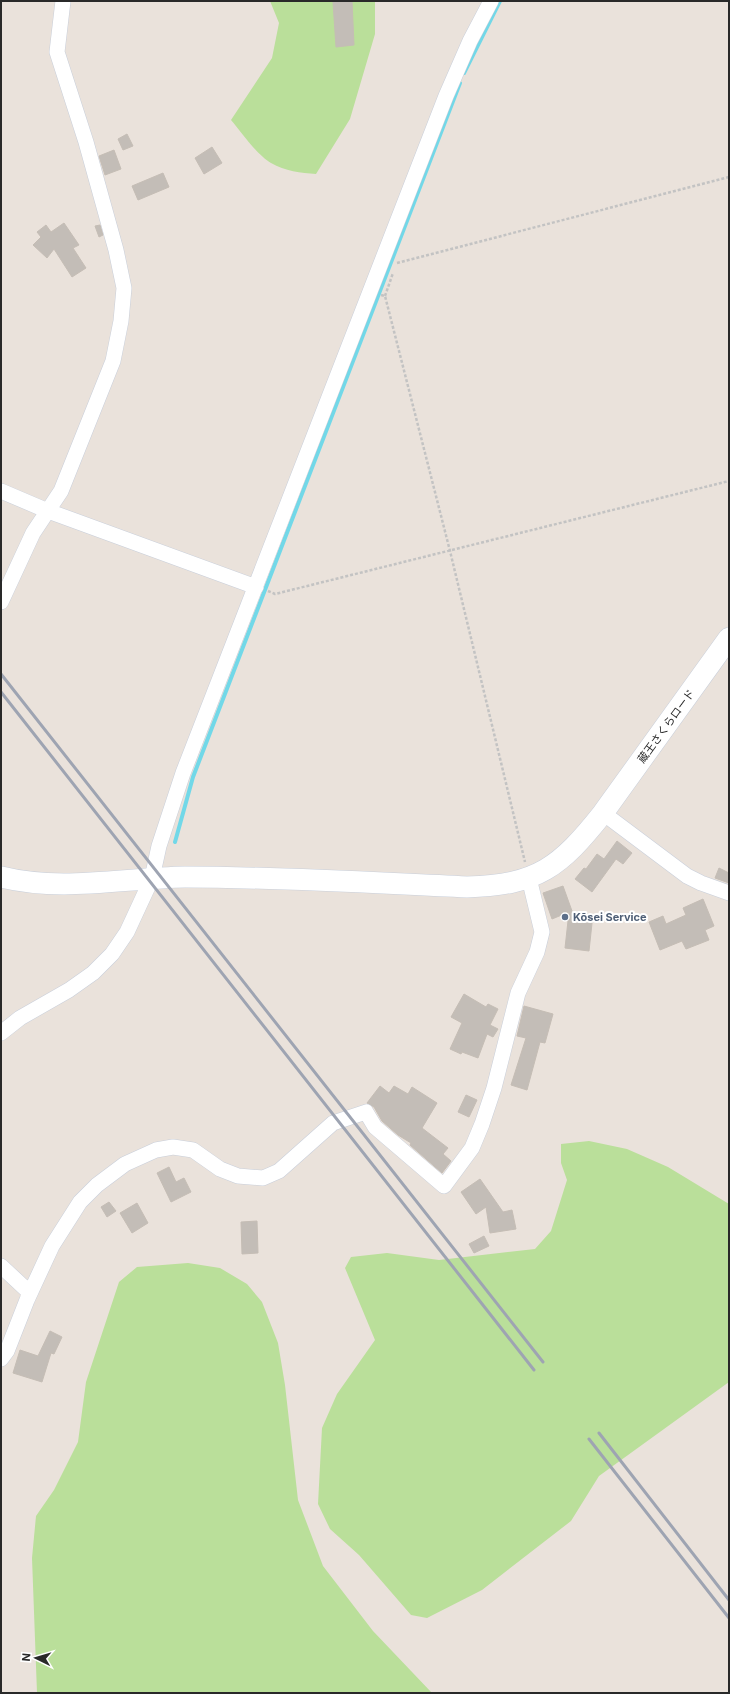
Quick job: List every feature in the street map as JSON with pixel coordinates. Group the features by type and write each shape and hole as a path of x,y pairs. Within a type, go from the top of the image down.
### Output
{"street":[{"path":"1,602 33,533 60,491 112,361 121,321 124,288 116,250 86,142 57,52 63,1"},
{"path":"1,1033 20,1018 69,990 93,972 112,954 127,932 152,878 159,846 184,773 263,589 446,96 470,41 491,1"},
{"path":"1,491 48,510 263,589"},
{"name":"蔵王さくらロード","path":"1,877 40,884 76,884 152,878 221,877 467,887 488,887 529,878 548,869 567,855 584,838 729,638"},
{"path":"603,813 687,876 729,893"},
{"path":"1,1359 7,1351 30,1293 52,1246 80,1202 97,1185 125,1164 156,1150 173,1147 193,1150 220,1169 238,1176 263,1178 279,1171 332,1123 366,1112 375,1127 444,1186 472,1148 482,1124 494,1088 518,993 537,952 542,932 529,878"},
{"path":"1,1266 30,1293"}],"path":[{"path":"529,878 450,551 384,296 398,262 729,177"},
{"path":"263,589 275,594 729,481"}],"green space":[{"path":"270,1 375,1 375,34 350,119 316,174 282,168 266,160 231,120 272,58 279,23"},
{"path":"589,1141 627,1149 668,1167 729,1204 729,1382 599,1476 571,1521 482,1590 427,1618 411,1615 359,1555 330,1529 318,1504 322,1428 337,1394 375,1340 345,1268 351,1257 387,1253 439,1260 535,1249 551,1231 567,1180 561,1163 561,1144"},
{"path":"188,1263 220,1268 247,1284 262,1302 278,1343 285,1385 298,1500 323,1566 373,1631 432,1693 37,1693 32,1558 36,1516 54,1490 78,1442 86,1382 119,1282 137,1267"}],"building":[{"path":"352,1 354,45 336,47 333,2"},
{"path":"127,134 133,146 123,150 118,139"},
{"path":"212,147 222,163 204,174 195,158"},
{"path":"114,150 121,169 105,175 99,156"},
{"path":"163,173 169,187 138,200 132,186"},
{"path":"64,223 79,245 73,248 86,268 72,277 54,249 47,258 33,245 41,237 37,232 46,225 51,232"},
{"path":"100,225 103,235 99,237 95,226"},
{"path":"617,841 632,853 623,864 616,859 592,892 575,879 584,868 586,869 597,854 604,859"},
{"path":"719,868 729,873 729,883 715,878"},
{"path":"563,886 572,911 570,912 593,914 589,951 565,948 569,912 552,919 543,893"},
{"path":"703,899 714,926 705,930 709,940 686,949 682,941 660,950 649,922 663,916 666,924 686,915 683,908"},
{"path":"464,994 486,1007 488,1004 498,1009 490,1025 498,1029 493,1037 487,1034 478,1058 462,1052 461,1054 450,1049 462,1023 451,1017"},
{"path":"524,1006 553,1014 545,1043 540,1042 527,1090 511,1085 526,1038 517,1036"},
{"path":"380,1086 389,1093 394,1086 408,1094 412,1087 437,1103 422,1128 448,1148 443,1154 451,1161 442,1173 410,1145 411,1143 398,1135 382,1121 374,1107 367,1103"},
{"path":"466,1095 477,1100 469,1117 458,1112"},
{"path":"169,1167 176,1182 184,1178 191,1192 171,1202 157,1173"},
{"path":"480,1179 503,1212 512,1210 516,1229 490,1233 486,1207 476,1214 461,1192"},
{"path":"109,1202 116,1211 107,1217 101,1207"},
{"path":"137,1203 148,1223 132,1233 120,1213"},
{"path":"257,1221 258,1253 242,1254 241,1222"},
{"path":"484,1236 489,1246 474,1253 469,1244"},
{"path":"50,1331 62,1337 54,1354 51,1353 42,1382 13,1373 20,1350 38,1356"}],"waterway":[{"path":"464,73 500,1"},
{"path":"175,842 193,777 460,83"}],"railway":[{"path":"1,674 543,1362"},
{"path":"1,692 534,1370"},
{"path":"599,1433 729,1600"},
{"path":"589,1439 729,1618"}],"place":[{"name":"Kōsei Service","path":"565,917"}]}
